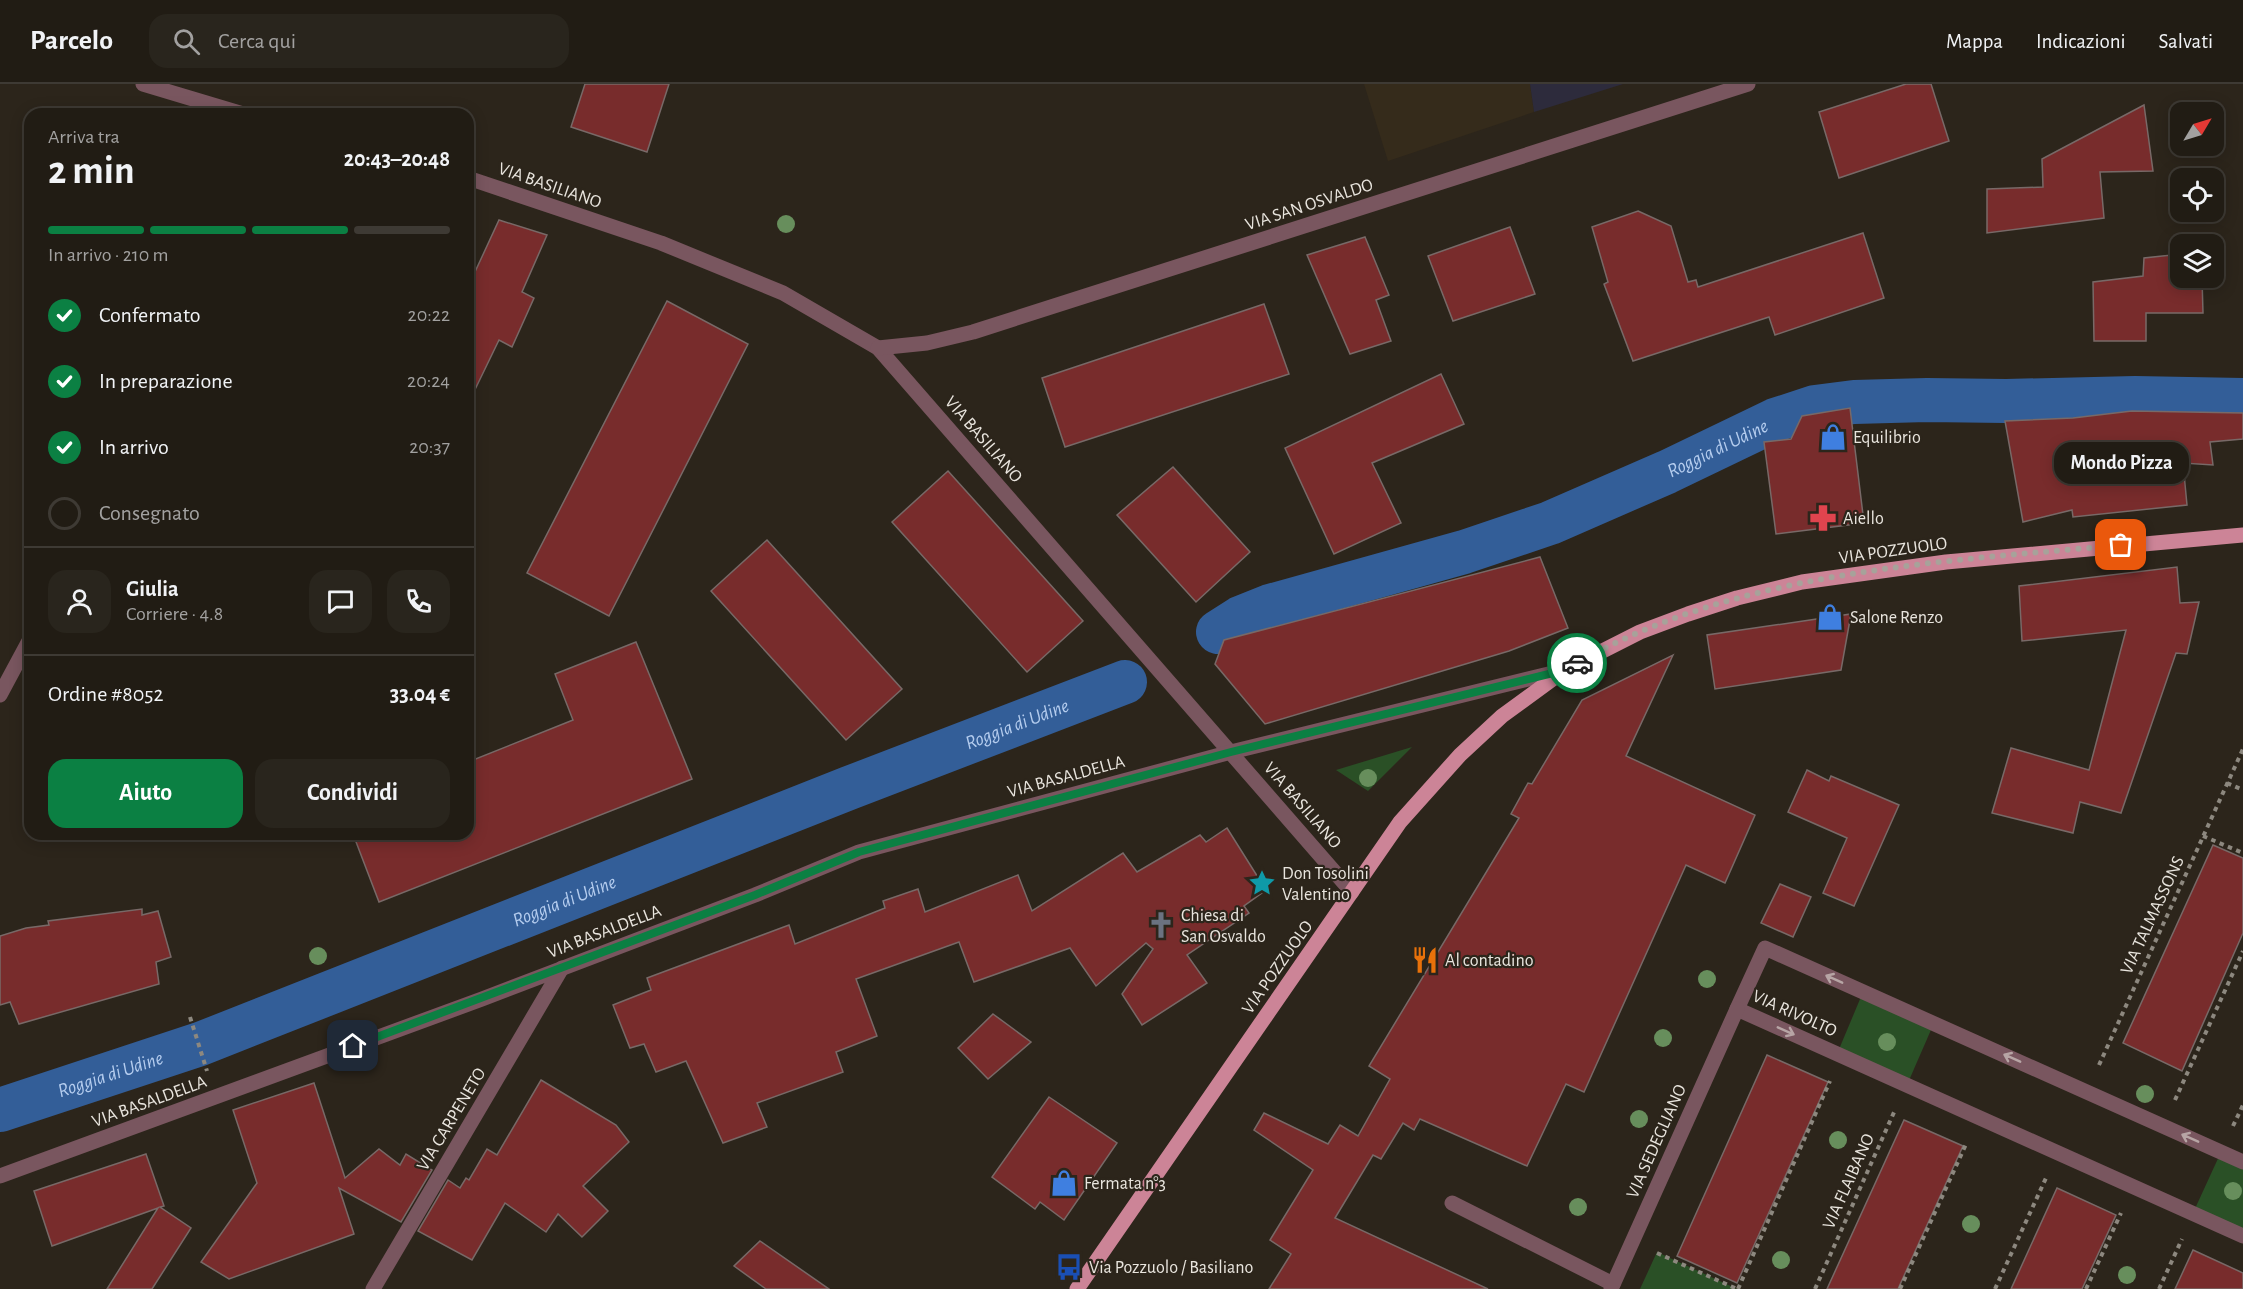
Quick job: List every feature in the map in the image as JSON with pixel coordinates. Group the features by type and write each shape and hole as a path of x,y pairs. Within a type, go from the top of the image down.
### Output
{"main road":[{"name":"VIA POZZUOLO","path":"1077,1289 1400,822 1460,755 1502,716 1565,670 1640,632 1688,614 1737,598 1803,582 1946,562 2243,535"}],"street":[{"path":"143,84 223,108"},
{"name":"VIA SAN OSVALDO","path":"879,348 927,343 973,332 1748,84"},
{"name":"VIA BASILIANO","path":"474,180 662,243 783,293 879,348 1352,892"},
{"path":"0,695 24,650"},
{"name":"VIA POZZUOLO","path":"1231,752 1565,670"},
{"name":"VIA BASALDELLA","path":"0,1176 562,968 755,895 859,852 1231,752"},
{"name":"VIA RIVOLTO","path":"2243,1162 1765,948 1737,1009 2243,1236"},
{"name":"VIA CARPENETO","path":"373,1289 562,968"},
{"name":"VIA SEDEGLIANO","path":"1612,1286 1737,1009"},
{"path":"1452,1203 1612,1286"}],"path":[{"name":"VIA TALMASSONS","path":"2086,1092 2243,749"},
{"path":"2227,783 2243,790"},
{"path":"2203,836 2243,853"},
{"path":"2163,1127 2243,951"},
{"path":"190,1017 207,1073"},
{"path":"1632,1242 1738,1289 1842,1056"},
{"name":"VIA FLAIBANO","path":"1815,1289 1906,1084"},
{"path":"1900,1289 1978,1117"},
{"path":"1995,1289 2057,1152"},
{"path":"2086,1289 2133,1187"},
{"path":"2159,1289 2193,1213"}],"shaded area":[{"path":"1364,84 1530,84 1534,112 1388,161"},
{"path":"1530,84 1623,84 1534,112"}],"green space":[{"path":"1412,747 1368,791 1336,770"},
{"path":"1863,992 1934,1023 1907,1085 1837,1054"},
{"path":"2221,1152 2243,1162 2243,1236 2193,1213"},
{"path":"1657,1252 1737,1289 1640,1289"}],"building":[{"path":"585,84 669,84 647,152 571,127"},
{"path":"1906,84 1931,84 1949,141 1839,178 1819,112"},
{"path":"2144,105 2153,171 2100,172 2104,218 1987,233 1987,189 2043,187 2042,159"},
{"path":"1638,211 1671,226 1688,282 1696,280 1698,287 1863,233 1884,298 1775,335 1769,317 1633,361 1604,284 1608,282 1592,227"},
{"path":"499,220 547,235 522,292 534,298 512,347 499,340 474,392 474,274"},
{"path":"1510,227 1535,294 1453,321 1428,256"},
{"path":"1365,237 1389,295 1376,300 1391,341 1350,354 1307,255"},
{"path":"2170,255 2170,288 2202,288 2203,313 2146,313 2146,341 2094,341 2093,282 2143,276 2144,258"},
{"path":"667,301 748,344 609,616 527,573"},
{"path":"1264,304 1289,374 1065,447 1042,378"},
{"path":"1441,374 1464,424 1372,463 1401,523 1334,554 1285,448"},
{"path":"1850,408 1864,523 1776,534 1764,442 1791,439 1802,416"},
{"path":"2132,411 2243,413 2243,439 2210,442 2213,465 2183,463 2187,505 2073,517 2072,510 2023,522 2005,421 2073,418"},
{"path":"1173,467 1250,552 1196,602 1117,515"},
{"path":"948,471 1083,621 1027,672 892,522"},
{"path":"767,540 902,689 846,740 711,591"},
{"path":"1540,557 1568,628 1509,651 1265,724 1215,664 1224,640"},
{"path":"2177,567 2180,603 2199,602 2187,654 2176,653 2121,813 2080,802 2073,833 1992,813 2011,748 2089,770 2126,630 2022,641 2019,586"},
{"path":"1851,614 1841,670 1715,689 1707,635"},
{"path":"636,642 692,779 379,902 355,840 474,840 474,760 573,720 555,674"},
{"path":"1673,655 1626,756 1755,815 1725,883 1686,865 1584,1092 1566,1084 1527,1166 1420,1119 1414,1130 1403,1123 1381,1159 1373,1155 1335,1218 1488,1289 1269,1289 1291,1254 1270,1240 1313,1170 1254,1130 1264,1113 1328,1144 1340,1125 1358,1136 1390,1079 1369,1066 1519,818 1511,814 1528,783 1532,784 1582,700"},
{"path":"1807,770 1829,781 1831,776 1899,805 1854,906 1823,893 1847,838 1788,812"},
{"path":"1227,828 1266,890 1244,906 1249,913 1187,955 1207,983 1142,1025 1122,994 1153,949 1146,943 1096,986 1070,948 974,982 959,942 856,979 877,1036 836,1052 843,1072 757,1103 767,1127 723,1143 686,1061 656,1072 644,1044 630,1048 613,1005 651,990 647,978 789,925 795,944 885,908 883,901 918,889 925,912 1018,875 1032,911 1123,853 1137,872 1200,835 1206,842"},
{"path":"2213,845 2243,858 2243,933 2182,1071 2123,1043"},
{"path":"1780,884 1811,897 1793,937 1761,923"},
{"path":"142,909 142,915 158,911 171,957 156,962 159,984 19,1024 10,1002 0,1005 0,936 26,928 49,925 48,921"},
{"path":"993,1014 1031,1042 988,1079 958,1048"},
{"path":"1767,1055 1828,1082 1737,1283 1677,1256"},
{"path":"541,1080 616,1125 629,1142 583,1186 608,1211 582,1237 558,1214 546,1232 505,1203 472,1260 418,1231 448,1180 460,1188 466,1178 469,1180 487,1149 497,1155"},
{"path":"314,1083 345,1178 379,1149 400,1165 406,1154 432,1170 401,1222 339,1188 354,1234 229,1279 201,1262 257,1183 233,1110"},
{"path":"1049,1097 1117,1143 1064,1220 1040,1202 1035,1209 992,1177"},
{"path":"1904,1120 1963,1146 1898,1289 1827,1289"},
{"path":"146,1154 164,1206 160,1207 191,1228 152,1289 107,1289 158,1208 52,1246 34,1191"},
{"path":"2057,1188 2116,1215 2082,1289 2011,1289"},
{"path":"760,1241 829,1289 766,1289 734,1266"},
{"path":"2193,1250 2243,1273 2243,1289 2175,1289"}],"waterway":[{"name":"Roggia di Udine","path":"1218,632 1240,618 1270,606 1464,552 1550,523 1667,472 1775,420 1815,407 1854,402 1927,400 2135,398 2243,400"},
{"name":"Roggia di Udine","path":"0,1110 200,1044 849,788 1125,682"}],"way so far":[{"path":"1577,663 1640,632 1688,614 1737,598 1803,582 1946,562 2121,545"}],"place":[{"name":"Equilibrio","path":"1833,437"},
{"name":"Aiello","path":"1823,518"},
{"name":"Mondo Pizza","path":"2121,545"},
{"name":"Salone Renzo","path":"1830,617"},
{"name":"Don Tosolini Valentino","path":"1262,883"},
{"name":"Chiesa di San Osvaldo","path":"1161,925"},
{"name":"Al contadino","path":"1425,960"},
{"name":"Fermata n°3","path":"1064,1183"},
{"name":"Via Pozzuolo / Basiliano","path":"1069,1267"}],"route":[{"path":"353,1046 755,895 859,852 1231,752 1565,670 1577,663"}]}
